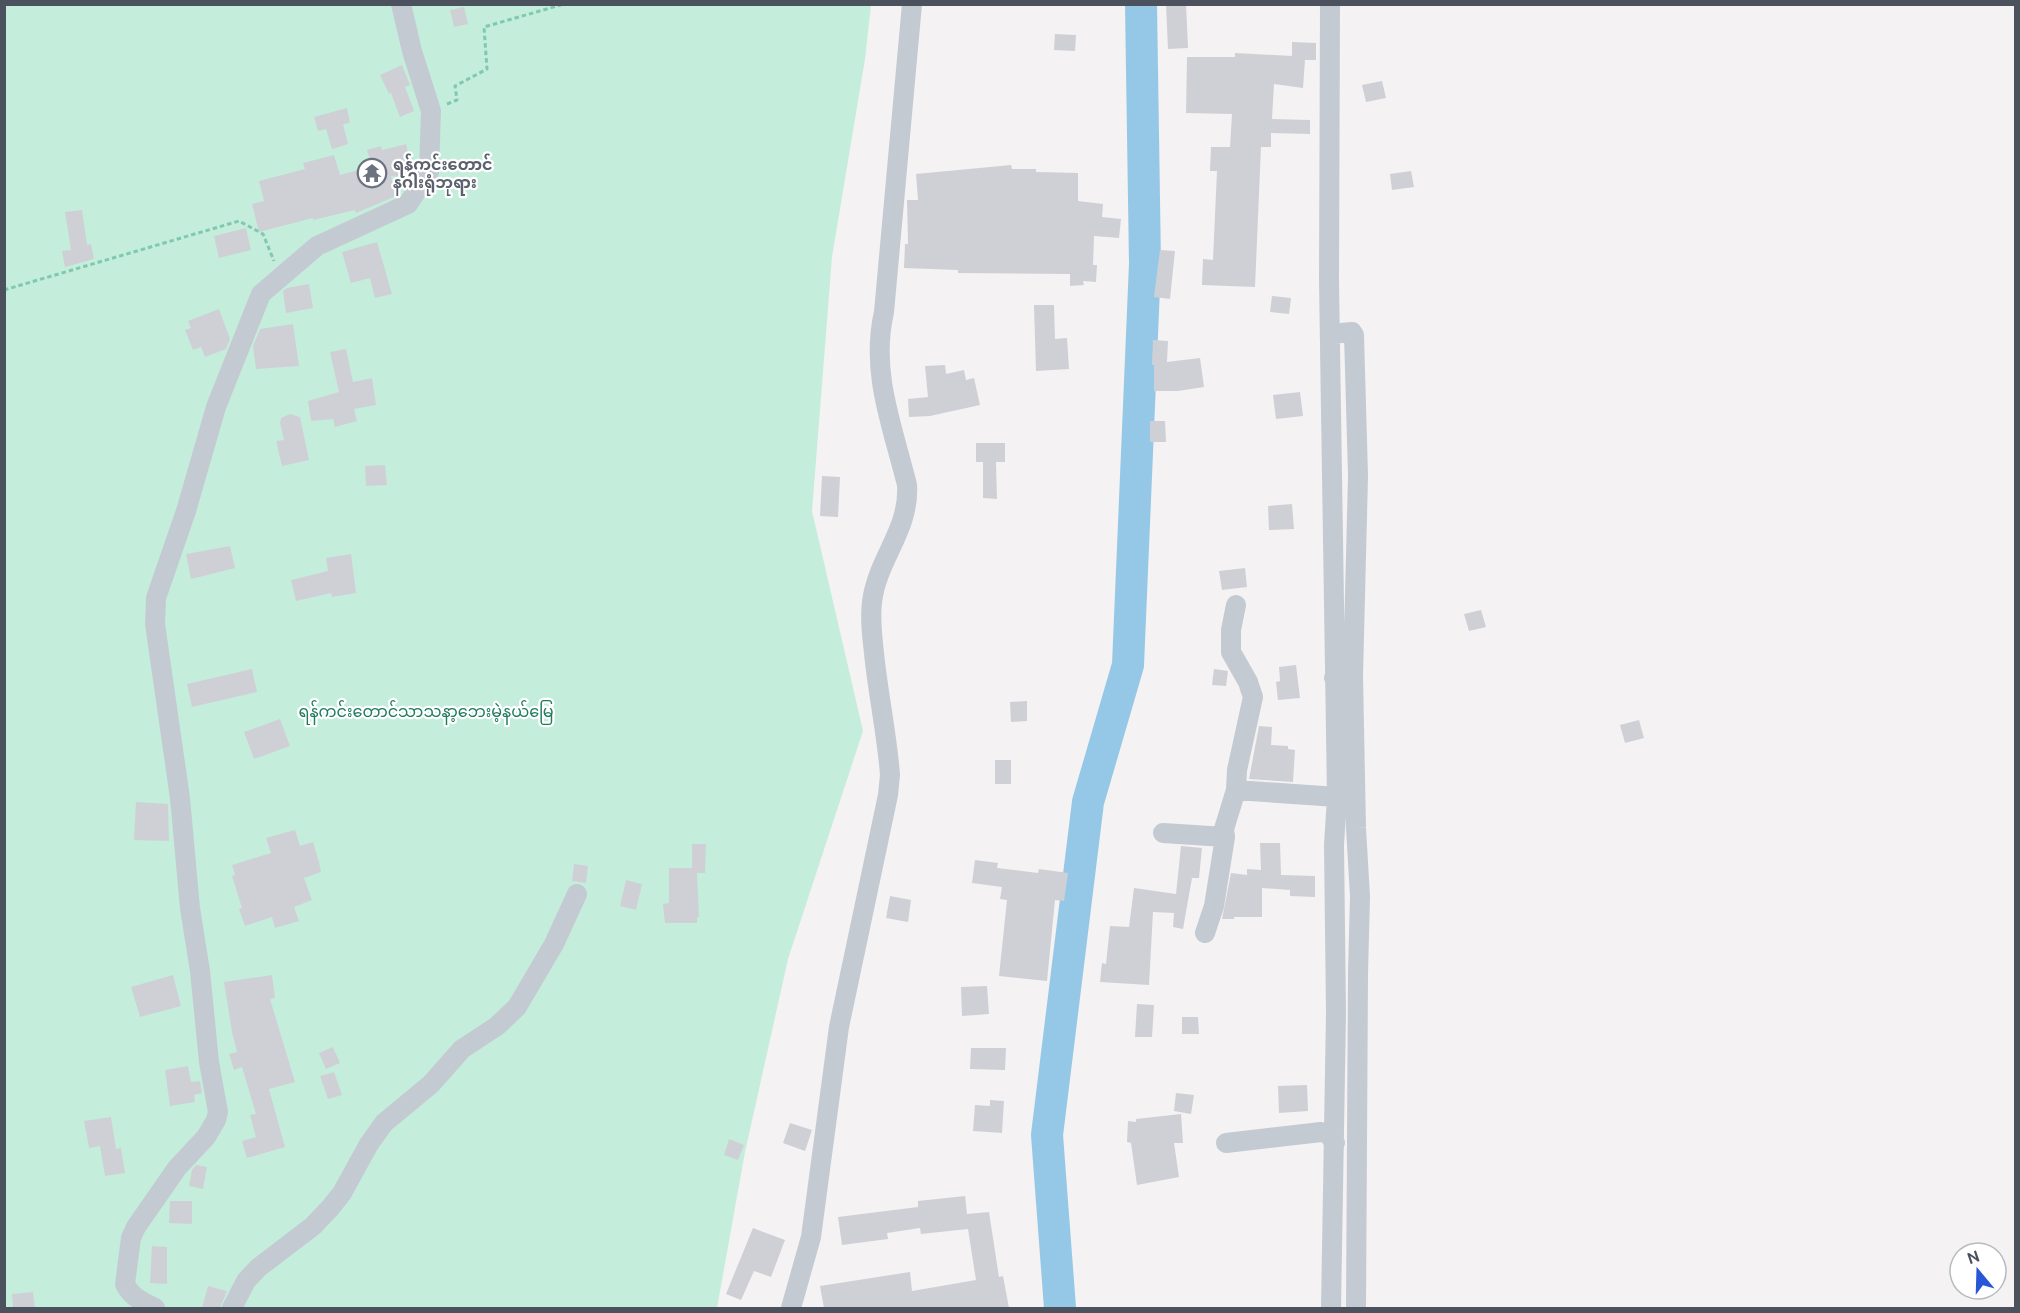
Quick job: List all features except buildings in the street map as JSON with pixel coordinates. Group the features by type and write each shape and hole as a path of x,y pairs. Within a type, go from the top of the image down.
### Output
{"street":[{"path":"143,1306 128,1291 125,1284 131,1238 139,1221 177,1168 206,1137 218,1112 209,1062 200,971 190,908 180,798 154,609 156,598 186,511 216,407 261,294 317,246 408,204 429,172 431,111 412,51 401,4"},
{"path":"791,1308 811,1237 838,1027 888,795 890,775 872,636 872,602 880,572 900,532 908,502 907,485 881,378 878,346 884,312 912,4"},
{"path":"1330,4 1339,333 1345,829 1336,1013 1331,1308"},
{"path":"1205,933 1214,906 1225,837 1224,829 1236,790 1236,770 1252,698 1251,689 1231,652 1236,605"},
{"path":"1343,677 1337,797 1360,896 1356,1308"},
{"path":"1236,790 1337,797"},
{"path":"1163,833 1225,837"},
{"path":"232,1308 246,1281 258,1268 313,1226 331,1207 342,1193 369,1144 384,1123 431,1084 462,1049 497,1026 517,1007 554,944 577,894"},
{"path":"1226,1143 1321,1132 1328,1134 1335,1143"}],"path":[{"path":"431,111 457,100 455,86 487,69 484,27 564,4"},
{"path":"4,290 239,221 263,234 281,277"}],"green space":[{"name":"ရန်ကင်းတောင်သာသနာ့ဘေးမဲ့နယ်မြေ","path":"5,5 871,5 865,59 832,257 812,511 863,731 788,959 745,1152 717,1308 5,1308"}],"waterway":[{"path":"1060,1308 1047,1135 1088,802 1128,665 1145,264 1141,4"}],"place":[{"name":"ရန်ကင်းတောင် နဂါးရုံဘုရား","path":"372,173"}]}
